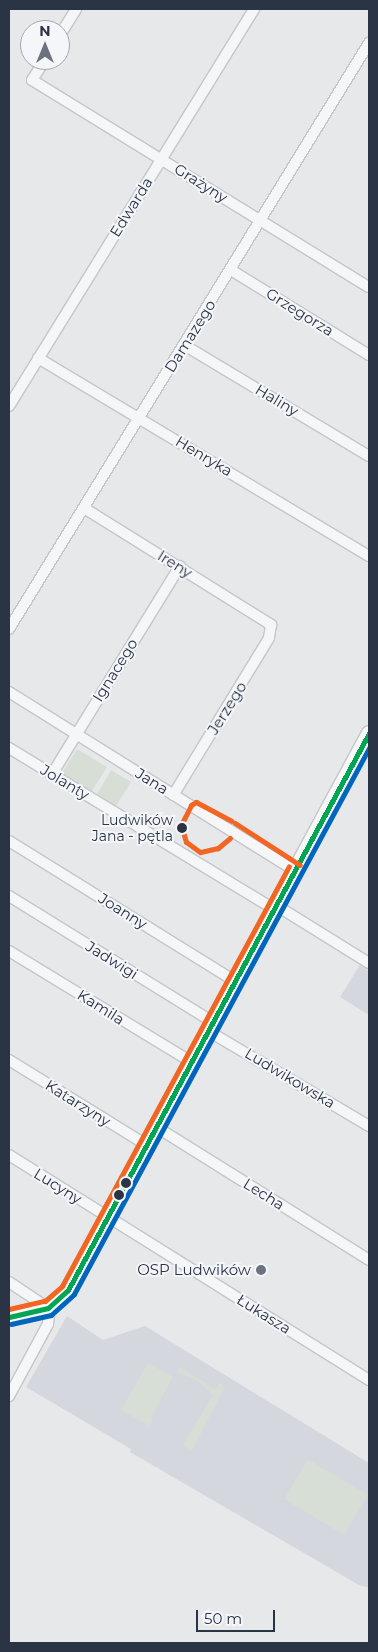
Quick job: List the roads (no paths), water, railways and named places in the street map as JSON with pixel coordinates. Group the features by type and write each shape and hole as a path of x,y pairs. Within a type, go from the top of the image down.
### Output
{"street":[{"path":"69,20 76,9"},
{"name":"Edwarda","path":"9,406 254,9"},
{"name":"Damazego","path":"9,629 369,43"},
{"name":"Grażyny","path":"38,70 32,80 369,287"},
{"name":"Grzegorza","path":"230,270 369,355"},
{"name":"Haliny","path":"184,345 369,456"},
{"name":"Henryka","path":"38,358 140,417 369,556"},
{"name":"Ireny","path":"84,508 266,619"},
{"name":"Ignacego","path":"52,774 180,566"},
{"name":"Jerzego","path":"173,795 269,638 271,625 266,619"},
{"name":"Jana","path":"9,692 296,871"},
{"path":"9,1317 48,1308 60,1300 68,1290 193,1064 369,733"},
{"name":"Jolanty","path":"9,748 276,908"},
{"name":"Joanny","path":"9,841 236,982"},
{"name":"Jadwigi","path":"9,896 212,1027"},
{"path":"276,908 369,963"},
{"name":"Kamila","path":"9,950 193,1064"},
{"name":"Ludwikowska","path":"212,1027 369,1126"},
{"name":"Katarzyny","path":"9,1060 148,1146"},
{"name":"Lecha","path":"158,1128 369,1260"},
{"name":"Lucyny","path":"9,1156 108,1217"},
{"name":"Łukasza","path":"108,1217 369,1380"},
{"path":"9,1282 48,1308"},
{"path":"9,1396 48,1324 48,1308"}],"place":[{"name":"Ludwików Jana - pętla","path":"182,828"},
{"name":"OSP Ludwików","path":"261,1270"}]}
